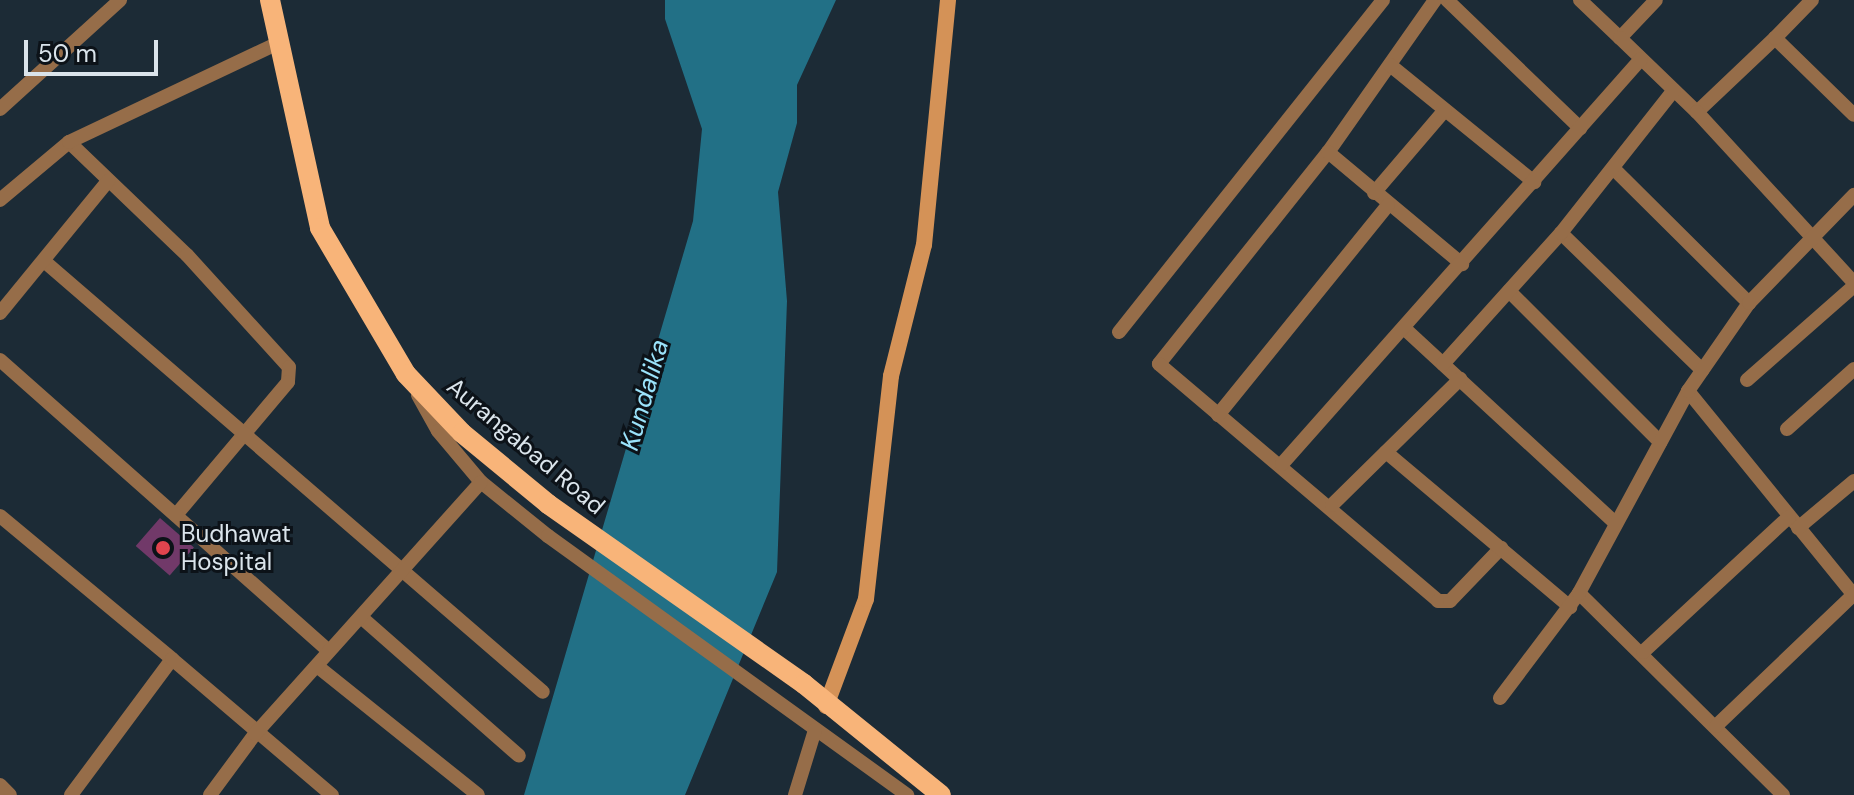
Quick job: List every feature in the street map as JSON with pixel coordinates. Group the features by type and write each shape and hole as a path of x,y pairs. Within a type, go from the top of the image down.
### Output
{"main road":[{"name":"Aurangabad Road","path":"270,0 320,228 406,374 462,433 548,504 804,684 826,706 941,795"}],"street":[{"path":"0,109 120,0"},
{"path":"826,706 866,599 891,376 924,245 948,0"},
{"path":"1119,332 1383,0"},
{"path":"1435,0 1328,152 1160,360 1163,371 1332,505 1444,603 1501,548"},
{"path":"1447,0 1580,128"},
{"path":"1580,0 1697,112 1811,234 1854,285 1747,380"},
{"path":"1620,38 1656,0"},
{"path":"1697,112 1812,0"},
{"path":"1775,38 1854,115"},
{"path":"0,200 69,142 278,43"},
{"path":"1282,464 1405,329 1641,59"},
{"path":"1390,65 1534,182"},
{"path":"1443,364 1561,233 1674,90"},
{"path":"1374,193 1445,110"},
{"path":"69,142 187,255 289,367 288,382 176,515"},
{"path":"1328,152 1462,264"},
{"path":"1613,168 1749,303"},
{"path":"0,313 108,181"},
{"path":"1500,698 1579,593 1688,391 1749,303 1811,234 1854,195"},
{"path":"1218,415 1388,205"},
{"path":"1561,233 1702,370"},
{"path":"44,261 543,692"},
{"path":"1509,291 1660,442"},
{"path":"1405,329 1616,524"},
{"path":"0,360 329,651"},
{"path":"1787,429 1854,369"},
{"path":"406,374 438,431 481,482 588,565 907,795"},
{"path":"1332,505 1460,379"},
{"path":"1688,391 1854,595 1716,726"},
{"path":"1386,452 1570,607"},
{"path":"1643,652 1793,523 1854,481"},
{"path":"210,795 255,734 481,482"},
{"path":"0,516 172,659 255,734 332,795"},
{"path":"1579,593 1643,652 1783,795"},
{"path":"361,617 519,756"},
{"path":"71,795 172,659"},
{"path":"317,666 478,795"},
{"path":"795,795 815,730"},
{"path":"0,785 10,795"}],"water":[{"name":"Kundalika","path":"665,0 836,0 797,85 797,123 778,192 787,301 777,572 685,795 524,795 693,221 702,129 665,19"}],"building":[{"path":"160,518 194,548 170,575 136,546"}],"place":[{"name":"Budhawat Hospital","path":"163,548"}]}
